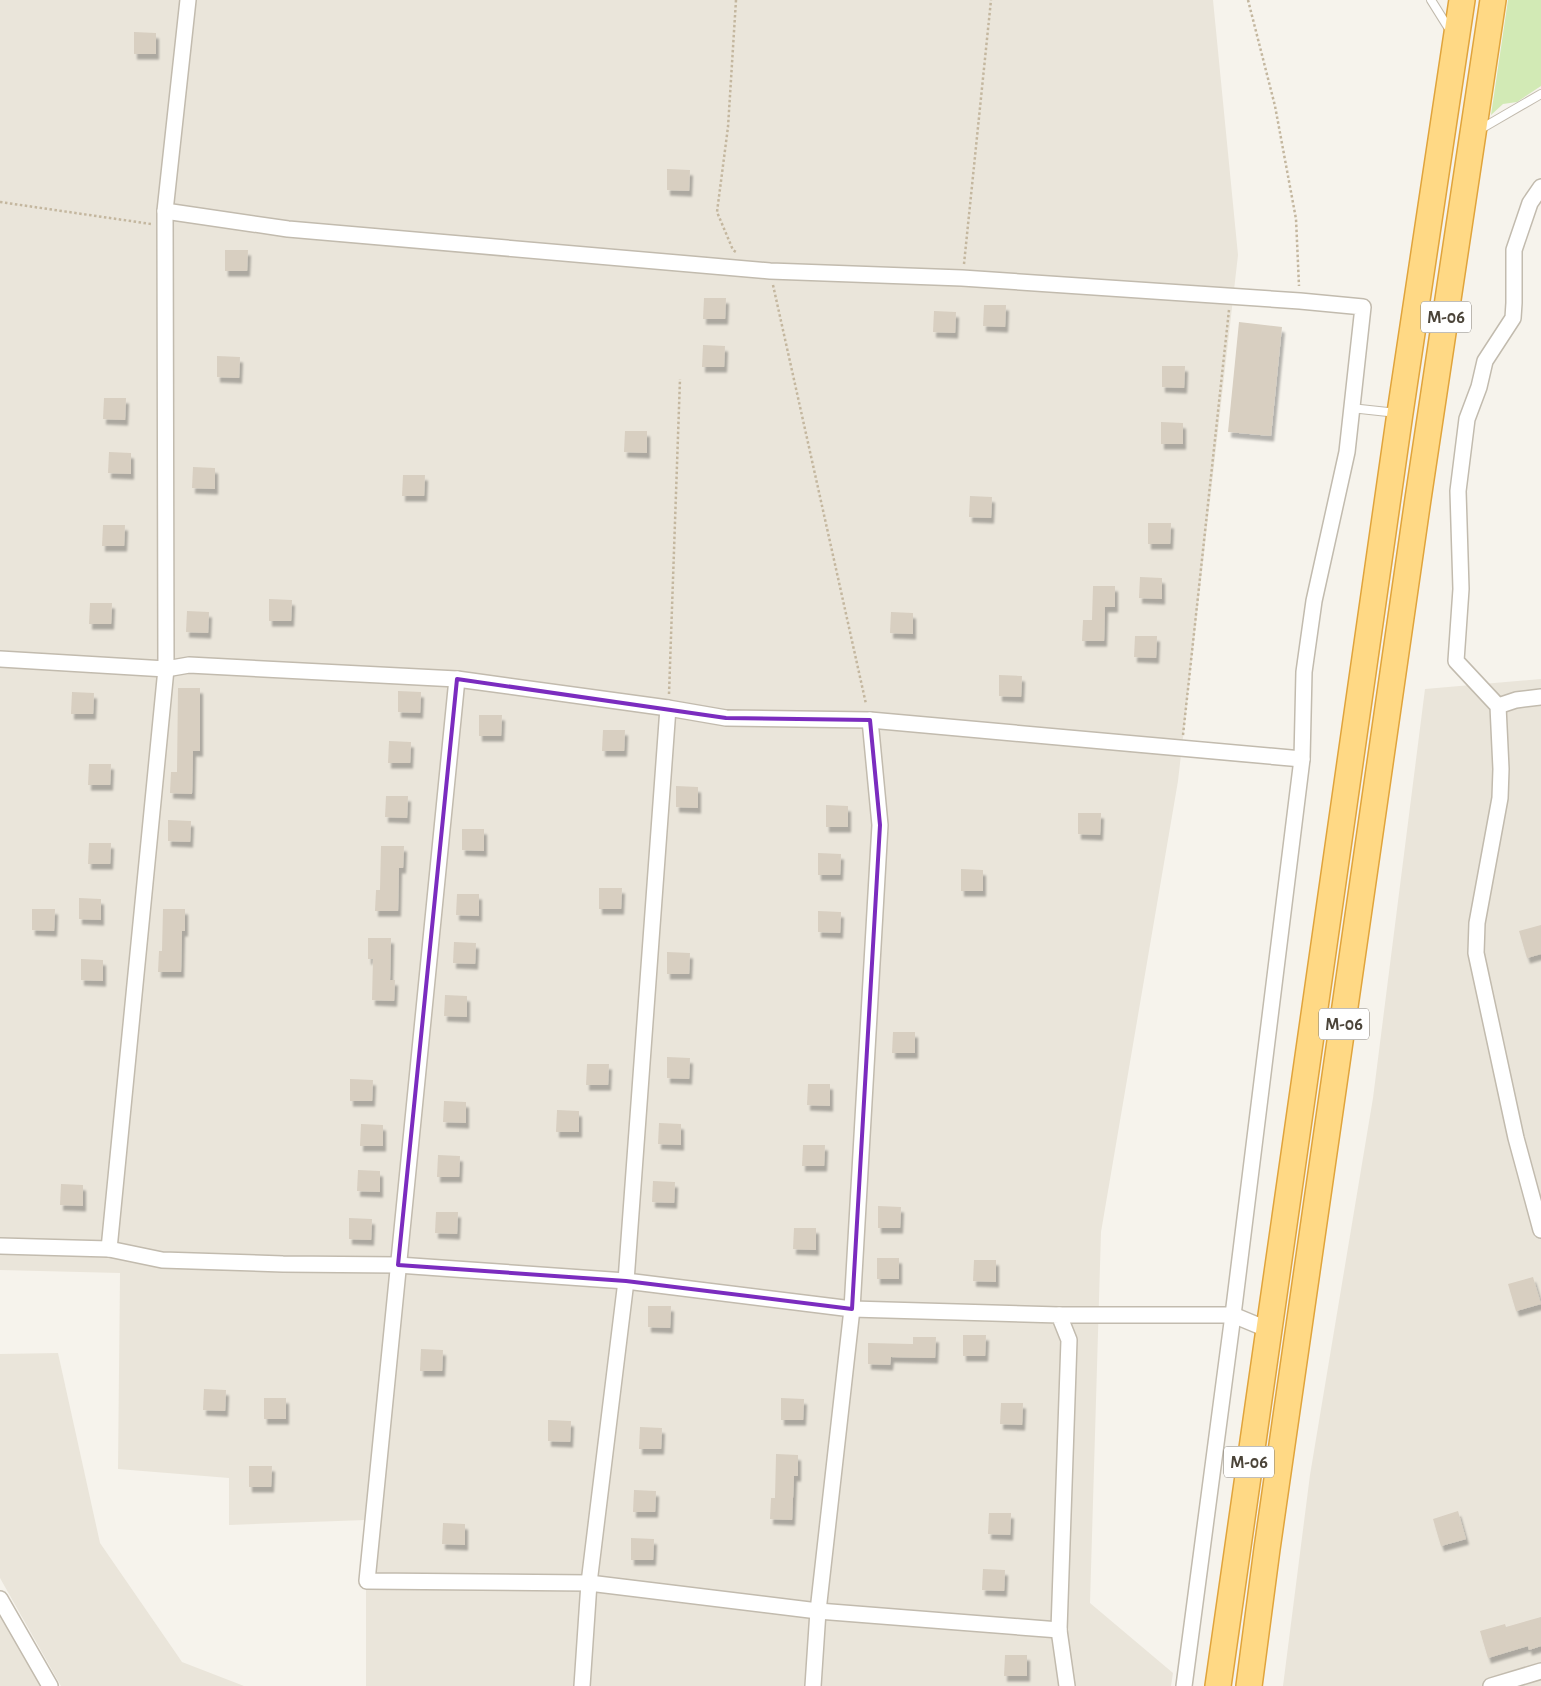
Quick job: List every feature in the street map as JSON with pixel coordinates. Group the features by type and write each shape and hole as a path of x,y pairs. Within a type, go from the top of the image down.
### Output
{"highway":[{"name":"М-06","path":"1218,1686 1400,413 1462,0"},
{"name":"М-06","path":"1249,1686 1418,499 1493,0"}],"street":[{"path":"109,1248 166,669 165,218 188,0"},
{"path":"1541,187 1530,203 1514,250 1513,318 1485,362 1480,387 1468,419 1458,491 1462,589 1456,662 1498,706 1501,769 1500,798 1477,923 1476,953 1516,1138 1541,1230"},
{"path":"165,218 770,271 962,278 1300,301 1362,307 1347,452 1314,601 1304,672 1302,759 1233,1316 1184,1686"},
{"path":"0,659 166,669 189,666 457,679 668,708 726,718 870,720 1302,759"},
{"path":"457,679 367,1581 589,1583 818,1611 1059,1630"},
{"path":"1498,706 1516,700 1541,697"},
{"path":"582,1686 589,1583 626,1282 668,708"},
{"path":"813,1686 818,1611 852,1309 880,825 870,720"},
{"path":"0,1246 109,1248 162,1260 398,1265 626,1282 852,1309 1059,1315 1233,1316 1268,1330"},
{"path":"1059,1315 1069,1340 1059,1630 1067,1686"},
{"path":"0,1598 50,1686"},
{"path":"1491,1686 1541,1671"}],"lane":[{"path":"1431,0 1456,39"},
{"path":"1474,134 1541,94"},
{"path":"1351,408 1400,413"}],"path":[{"path":"736,0 728,128 717,212 733,250 740,254"},
{"path":"962,278 992,0"},
{"path":"1248,0 1275,106 1296,219 1300,301"},
{"path":"0,202 165,218"},
{"path":"770,271 870,720"},
{"path":"1182,749 1230,296"},
{"path":"668,708 680,379"}],"highlighted area":[{"path":"457,679 726,718 870,720 880,825 852,1309 626,1281 398,1265"}],"shaded area":[{"path":"0,0 1213,0 1238,255 1178,781 1101,1232 1090,1603 1173,1673 1171,1686 366,1686 366,1520 229,1525 229,1478 118,1469 120,1273 0,1270"},
{"path":"1541,679 1541,1686 1283,1686 1310,1475 1373,1098 1425,689"},
{"path":"58,1353 100,1543 182,1662 244,1686 61,1686 0,1578 0,1354"},
{"path":"0,1599 50,1686 0,1686"}],"green space":[{"path":"1508,0 1541,0 1541,86 1517,102 1503,104 1491,115"}],"building":[{"path":"134,32 156,33 156,54 134,54"},
{"path":"667,169 690,170 689,191 667,190"},
{"path":"225,250 248,250 247,271 225,271"},
{"path":"704,298 726,298 725,319 703,319"},
{"path":"984,305 1006,305 1005,327 983,326"},
{"path":"934,311 956,312 955,333 933,332"},
{"path":"1239,322 1282,327 1271,436 1228,432"},
{"path":"703,345 725,346 724,367 702,367"},
{"path":"217,356 240,357 239,378 217,377"},
{"path":"1162,366 1185,366 1184,388 1162,387"},
{"path":"104,398 126,398 125,420 103,419"},
{"path":"1161,422 1183,423 1183,444 1161,444"},
{"path":"625,431 647,431 647,453 624,452"},
{"path":"109,452 131,453 131,474 108,473"},
{"path":"193,467 215,468 215,489 192,488"},
{"path":"403,475 425,475 424,496 402,496"},
{"path":"970,496 992,497 991,518 969,517"},
{"path":"1148,523 1171,523 1170,544 1148,544"},
{"path":"103,525 125,525 124,546 102,546"},
{"path":"1140,577 1162,578 1162,599 1139,598"},
{"path":"1093,586 1115,586 1115,607 1105,607 1104,641 1082,641 1083,620 1092,620"},
{"path":"269,599 292,600 291,621 269,621"},
{"path":"90,603 112,603 111,624 89,624"},
{"path":"187,611 209,612 208,633 186,632"},
{"path":"891,612 913,613 913,634 890,633"},
{"path":"1135,636 1157,636 1156,658 1134,657"},
{"path":"999,675 1022,676 1021,697 999,696"},
{"path":"178,688 200,688 200,751 193,751 192,794 170,793 171,772 177,772"},
{"path":"398,691 421,692 420,713 398,712"},
{"path":"72,692 94,693 93,714 71,714"},
{"path":"479,715 502,715 501,736 479,736"},
{"path":"603,730 625,730 624,751 602,751"},
{"path":"389,741 411,742 410,763 388,763"},
{"path":"89,764 111,764 110,785 88,785"},
{"path":"676,786 698,787 698,808 676,807"},
{"path":"386,796 408,796 407,818 385,817"},
{"path":"826,805 848,806 848,827 826,827"},
{"path":"1078,813 1101,813 1100,835 1078,834"},
{"path":"168,820 191,821 190,842 168,841"},
{"path":"462,829 484,829 484,851 462,850"},
{"path":"89,843 111,843 110,864 88,864"},
{"path":"381,846 404,846 403,868 399,868 398,911 375,911 376,890 380,890"},
{"path":"818,853 841,854 840,875 818,875"},
{"path":"961,869 983,870 983,891 961,891"},
{"path":"599,888 622,888 621,909 599,909"},
{"path":"457,894 479,894 479,916 456,915"},
{"path":"79,898 101,899 101,920 79,919"},
{"path":"32,909 55,909 54,931 32,930"},
{"path":"163,909 185,909 185,931 182,931 181,972 158,972 159,951 162,951"},
{"path":"818,911 841,912 840,933 818,932"},
{"path":"1541,925 1541,954 1527,958 1519,931"},
{"path":"368,938 391,938 390,980 395,980 394,1001 372,1000 373,959 368,959"},
{"path":"454,942 476,943 475,964 453,963"},
{"path":"667,952 690,953 689,974 667,974"},
{"path":"81,959 103,960 103,981 81,980"},
{"path":"445,995 467,996 467,1017 444,1016"},
{"path":"893,1032 915,1032 915,1053 892,1053"},
{"path":"667,1057 690,1058 689,1079 667,1078"},
{"path":"587,1064 609,1064 608,1085 586,1085"},
{"path":"350,1079 373,1080 372,1101 350,1101"},
{"path":"808,1084 830,1084 830,1106 807,1105"},
{"path":"444,1101 466,1102 466,1123 443,1122"},
{"path":"557,1110 579,1111 579,1132 556,1132"},
{"path":"659,1123 681,1124 681,1145 658,1144"},
{"path":"361,1124 383,1125 383,1146 360,1146"},
{"path":"803,1145 825,1145 824,1166 802,1166"},
{"path":"438,1155 460,1156 459,1177 437,1177"},
{"path":"358,1170 380,1171 380,1192 357,1191"},
{"path":"653,1181 675,1182 674,1203 652,1202"},
{"path":"61,1184 83,1185 83,1206 60,1205"},
{"path":"878,1206 901,1207 900,1228 878,1228"},
{"path":"436,1212 458,1212 457,1234 435,1233"},
{"path":"349,1218 372,1219 371,1240 349,1239"},
{"path":"794,1228 816,1228 816,1250 793,1249"},
{"path":"877,1258 899,1258 899,1279 877,1279"},
{"path":"974,1260 996,1260 996,1282 973,1281"},
{"path":"1533,1277 1541,1304 1516,1311 1508,1284"},
{"path":"648,1306 671,1306 670,1328 648,1327"},
{"path":"963,1335 986,1335 985,1356 963,1356"},
{"path":"913,1337 936,1337 935,1358 891,1357 890,1365 868,1364 868,1343 913,1344"},
{"path":"421,1349 443,1350 442,1371 420,1371"},
{"path":"204,1389 226,1390 225,1411 203,1410"},
{"path":"264,1398 286,1398 286,1419 264,1419"},
{"path":"781,1398 804,1399 803,1420 781,1420"},
{"path":"1001,1403 1023,1403 1022,1425 1000,1424"},
{"path":"548,1420 571,1421 570,1442 548,1441"},
{"path":"640,1427 662,1428 661,1449 639,1449"},
{"path":"776,1454 798,1455 798,1476 794,1476 792,1520 770,1519 771,1498 775,1498"},
{"path":"249,1466 272,1466 271,1487 249,1487"},
{"path":"634,1490 656,1491 655,1512 633,1512"},
{"path":"1458,1511 1466,1539 1441,1546 1433,1519"},
{"path":"989,1513 1011,1513 1010,1535 988,1534"},
{"path":"443,1523 465,1524 465,1545 442,1544"},
{"path":"631,1538 654,1539 653,1560 631,1560"},
{"path":"983,1569 1005,1570 1004,1591 982,1590"},
{"path":"1541,1617 1541,1646 1529,1650 1528,1646 1488,1658 1480,1631 1505,1624 1506,1627"},
{"path":"1005,1655 1027,1655 1027,1676 1004,1676"}]}
